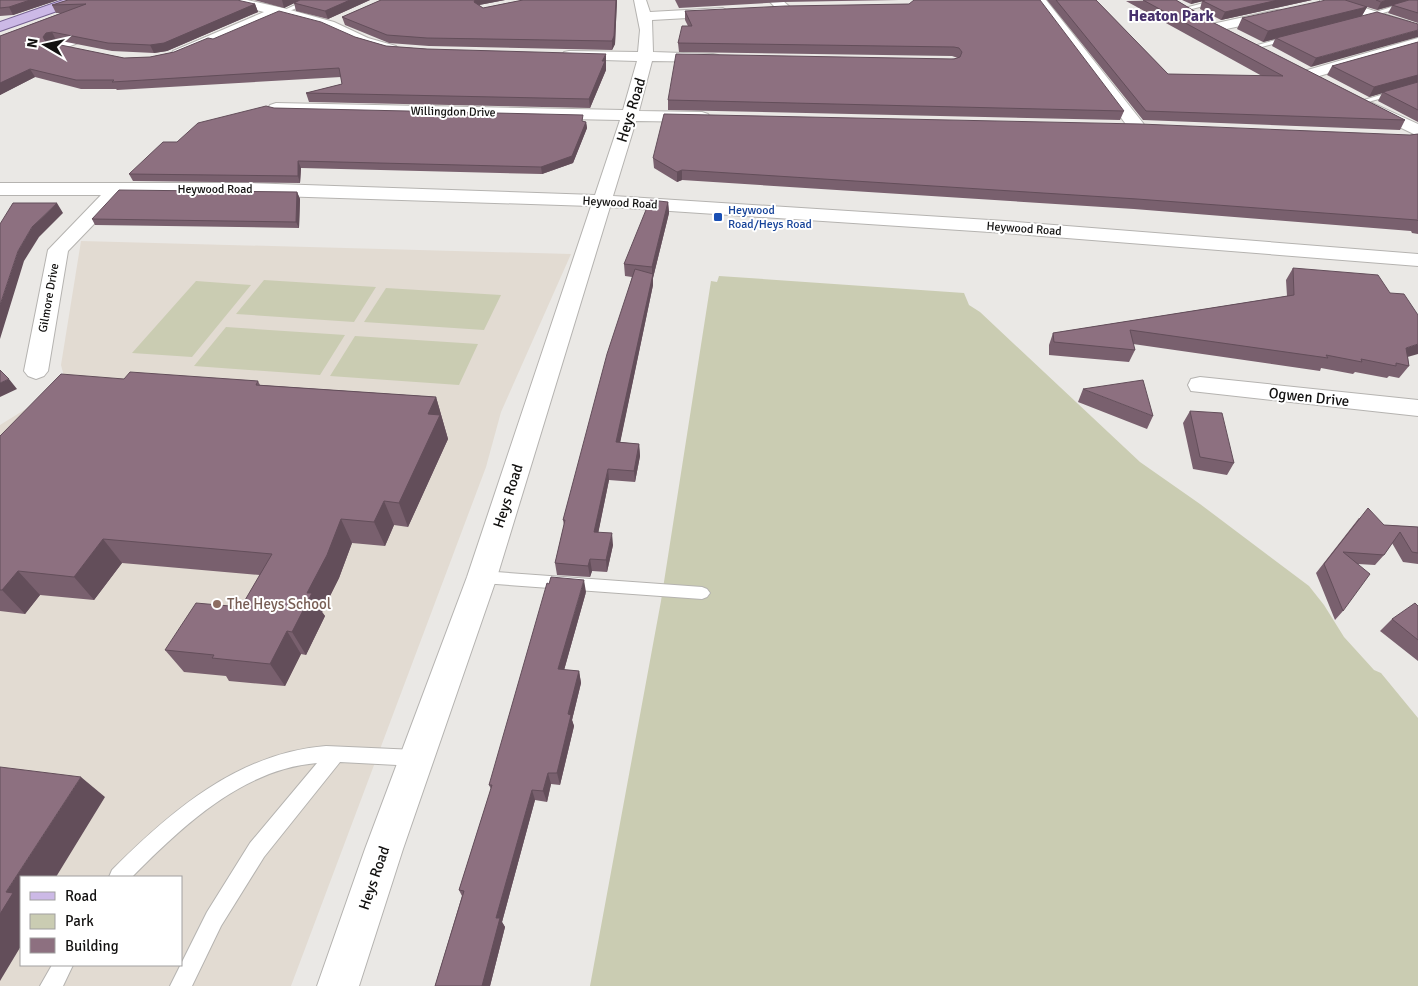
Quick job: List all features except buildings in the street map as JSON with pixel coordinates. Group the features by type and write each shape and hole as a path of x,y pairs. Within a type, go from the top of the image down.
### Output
{"main road":[{"path":"0,27 74,0"}],"street":[{"name":"Heys Road","path":"338,986 482,577 630,115 647,57 645,16 640,0"},
{"path":"1039,0 1137,127"},
{"path":"1168,0 1278,58"},
{"path":"238,1 329,25 363,41 388,49 405,50"},
{"path":"1313,6 1329,1 1418,29"},
{"path":"1217,27 1294,10"},
{"path":"645,16 734,11"},
{"path":"163,58 282,12"},
{"path":"329,25 345,18"},
{"path":"39,54 73,40"},
{"path":"1309,74 1418,42"},
{"path":"56,46 83,52"},
{"path":"558,55 726,58"},
{"path":"1293,66 1326,84"},
{"path":"1344,93 1418,131"},
{"name":"Willingdon Drive","path":"276,108 719,117"},
{"path":"1117,127 1157,128"},
{"path":"1394,138 1418,136"},
{"name":"Heywood Road","path":"0,189 249,189 603,201 1005,227 1411,259"},
{"name":"Gilmore Drive","path":"36,371 58,250 118,189"},
{"path":"1411,259 1418,282"},
{"name":"Ogwen Drive","path":"1200,385 1418,408"}],"lane":[{"path":"202,48 312,0"},
{"path":"1184,9 1224,0"},
{"path":"1359,22 1376,16 1404,1 1418,6"},
{"path":"1254,47 1302,35"},
{"path":"1361,102 1418,86"},
{"path":"482,577 702,593"},
{"path":"120,876 176,822 212,796 249,776 287,760 314,755 417,758"},
{"path":"181,986 214,918 257,850 335,755"},
{"path":"51,986 62,966"}],"shaded area":[{"name":"The Heys School","path":"81,241 571,254 501,412 486,467 291,986 0,986 0,425 66,384 61,365"}],"green space":[{"path":"719,276 964,293 969,305 980,312 1140,462 1200,504 1309,586 1324,605 1344,637 1374,670 1381,673 1418,718 1418,986 590,986 661,601 711,281 717,282"},
{"path":"264,280 376,287 354,322 236,314"},
{"path":"196,281 251,285 192,357 132,353"},
{"path":"386,288 501,295 484,330 364,322"},
{"path":"226,327 345,335 320,375 194,366"},
{"path":"355,336 478,344 459,385 330,376"}],"place":[{"name":"Heywood Road/Heys Road","path":"718,217"},
{"name":"The Heys School","path":"217,604"}],"district":[{"name":"Heaton Park","path":"1171,16"}]}
